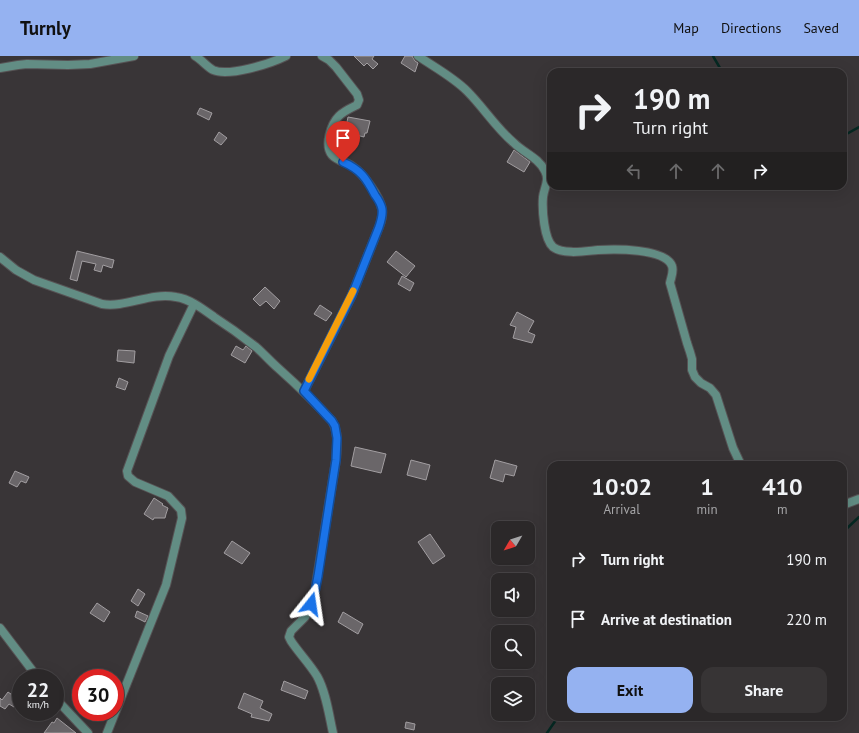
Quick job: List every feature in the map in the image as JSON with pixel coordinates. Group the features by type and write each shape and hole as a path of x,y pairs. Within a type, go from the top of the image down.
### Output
{"street":[{"path":"0,68 27,64 90,64 134,56"},
{"path":"195,56 212,69 222,72 269,64 286,56"},
{"path":"304,391 352,295 382,218 382,209 380,204 365,178 354,167 334,157 328,148 329,136 338,117 357,105 359,100 357,94 336,67 322,56"},
{"path":"418,56 462,86 496,126 514,144 538,162 545,170 547,175"},
{"path":"547,179 543,198 545,229 549,241 555,248 563,251 582,252 596,250 640,251 662,256 672,264 673,273 670,283 690,352 693,374 697,380 710,388 716,395 733,448 739,461"},
{"path":"0,257 16,270 34,280 102,304 117,305 144,298 162,296 176,297 194,304 230,327 257,348 304,391 332,421 337,432 336,460 315,591 308,612 303,620 291,631 289,637 318,677 334,733"},
{"path":"107,733 166,585 182,518 181,510 168,496 135,482 128,476 127,471 169,356 194,304"},
{"path":"847,504 859,499"},
{"path":"0,628 31,669"},
{"path":"64,708 88,733"}],"building":[{"path":"354,56 374,56 372,59 378,64 373,69 367,63 364,66"},
{"path":"405,56 412,56 418,63 415,72 401,63"},
{"path":"200,108 212,113 209,120 197,114"},
{"path":"348,117 370,121 367,133 365,133 364,137 356,135 354,144 340,144 340,137 344,137"},
{"path":"219,132 227,138 221,145 214,140"},
{"path":"514,150 530,162 524,172 507,162"},
{"path":"77,251 114,260 112,268 103,265 101,272 94,270 96,264 82,261 77,281 70,279"},
{"path":"396,251 415,266 406,277 387,262"},
{"path":"402,276 414,283 410,291 398,284"},
{"path":"265,287 280,301 274,309 266,301 260,306 253,299"},
{"path":"320,305 332,313 326,321 314,314"},
{"path":"517,312 534,321 528,332 535,335 532,343 513,338 516,327 510,325"},
{"path":"236,346 243,350 246,346 252,351 245,363 231,355"},
{"path":"118,350 135,351 134,363 117,361"},
{"path":"119,378 128,382 125,390 116,387"},
{"path":"355,447 386,454 381,473 351,466"},
{"path":"411,460 430,465 426,480 407,475"},
{"path":"495,460 517,466 514,476 505,474 503,482 490,478"},
{"path":"15,471 29,477 26,483 21,481 17,487 9,483"},
{"path":"154,498 168,508 165,518 154,518 153,520 144,514"},
{"path":"430,534 445,556 433,564 418,542"},
{"path":"232,541 250,553 242,564 224,553"},
{"path":"138,589 145,594 138,606 131,601"},
{"path":"97,603 110,612 104,622 90,613"},
{"path":"137,611 148,616 145,622 135,617"},
{"path":"343,612 363,624 358,634 338,622"},
{"path":"284,681 308,691 305,699 281,690"},
{"path":"8,692 12,695 12,706 9,704 5,709 0,706 0,698 2,700"},
{"path":"244,693 263,701 260,708 272,714 269,721 251,717 252,714 238,708"},
{"path":"55,721 61,721 76,733 44,733 52,722 54,723"},
{"path":"406,722 415,724 414,730 405,728"}],"waterway":[{"path":"713,56 720,68"},
{"path":"847,134 859,127"},
{"path":"847,528 859,517"},
{"path":"547,733 555,721"}],"slow traffic":[{"path":"309,379 353,291"}],"route":[{"path":"311,604 318,576 336,460 337,432 332,421 304,391 352,295 382,218 382,209 370,185 361,173 354,167 343,162"}]}
